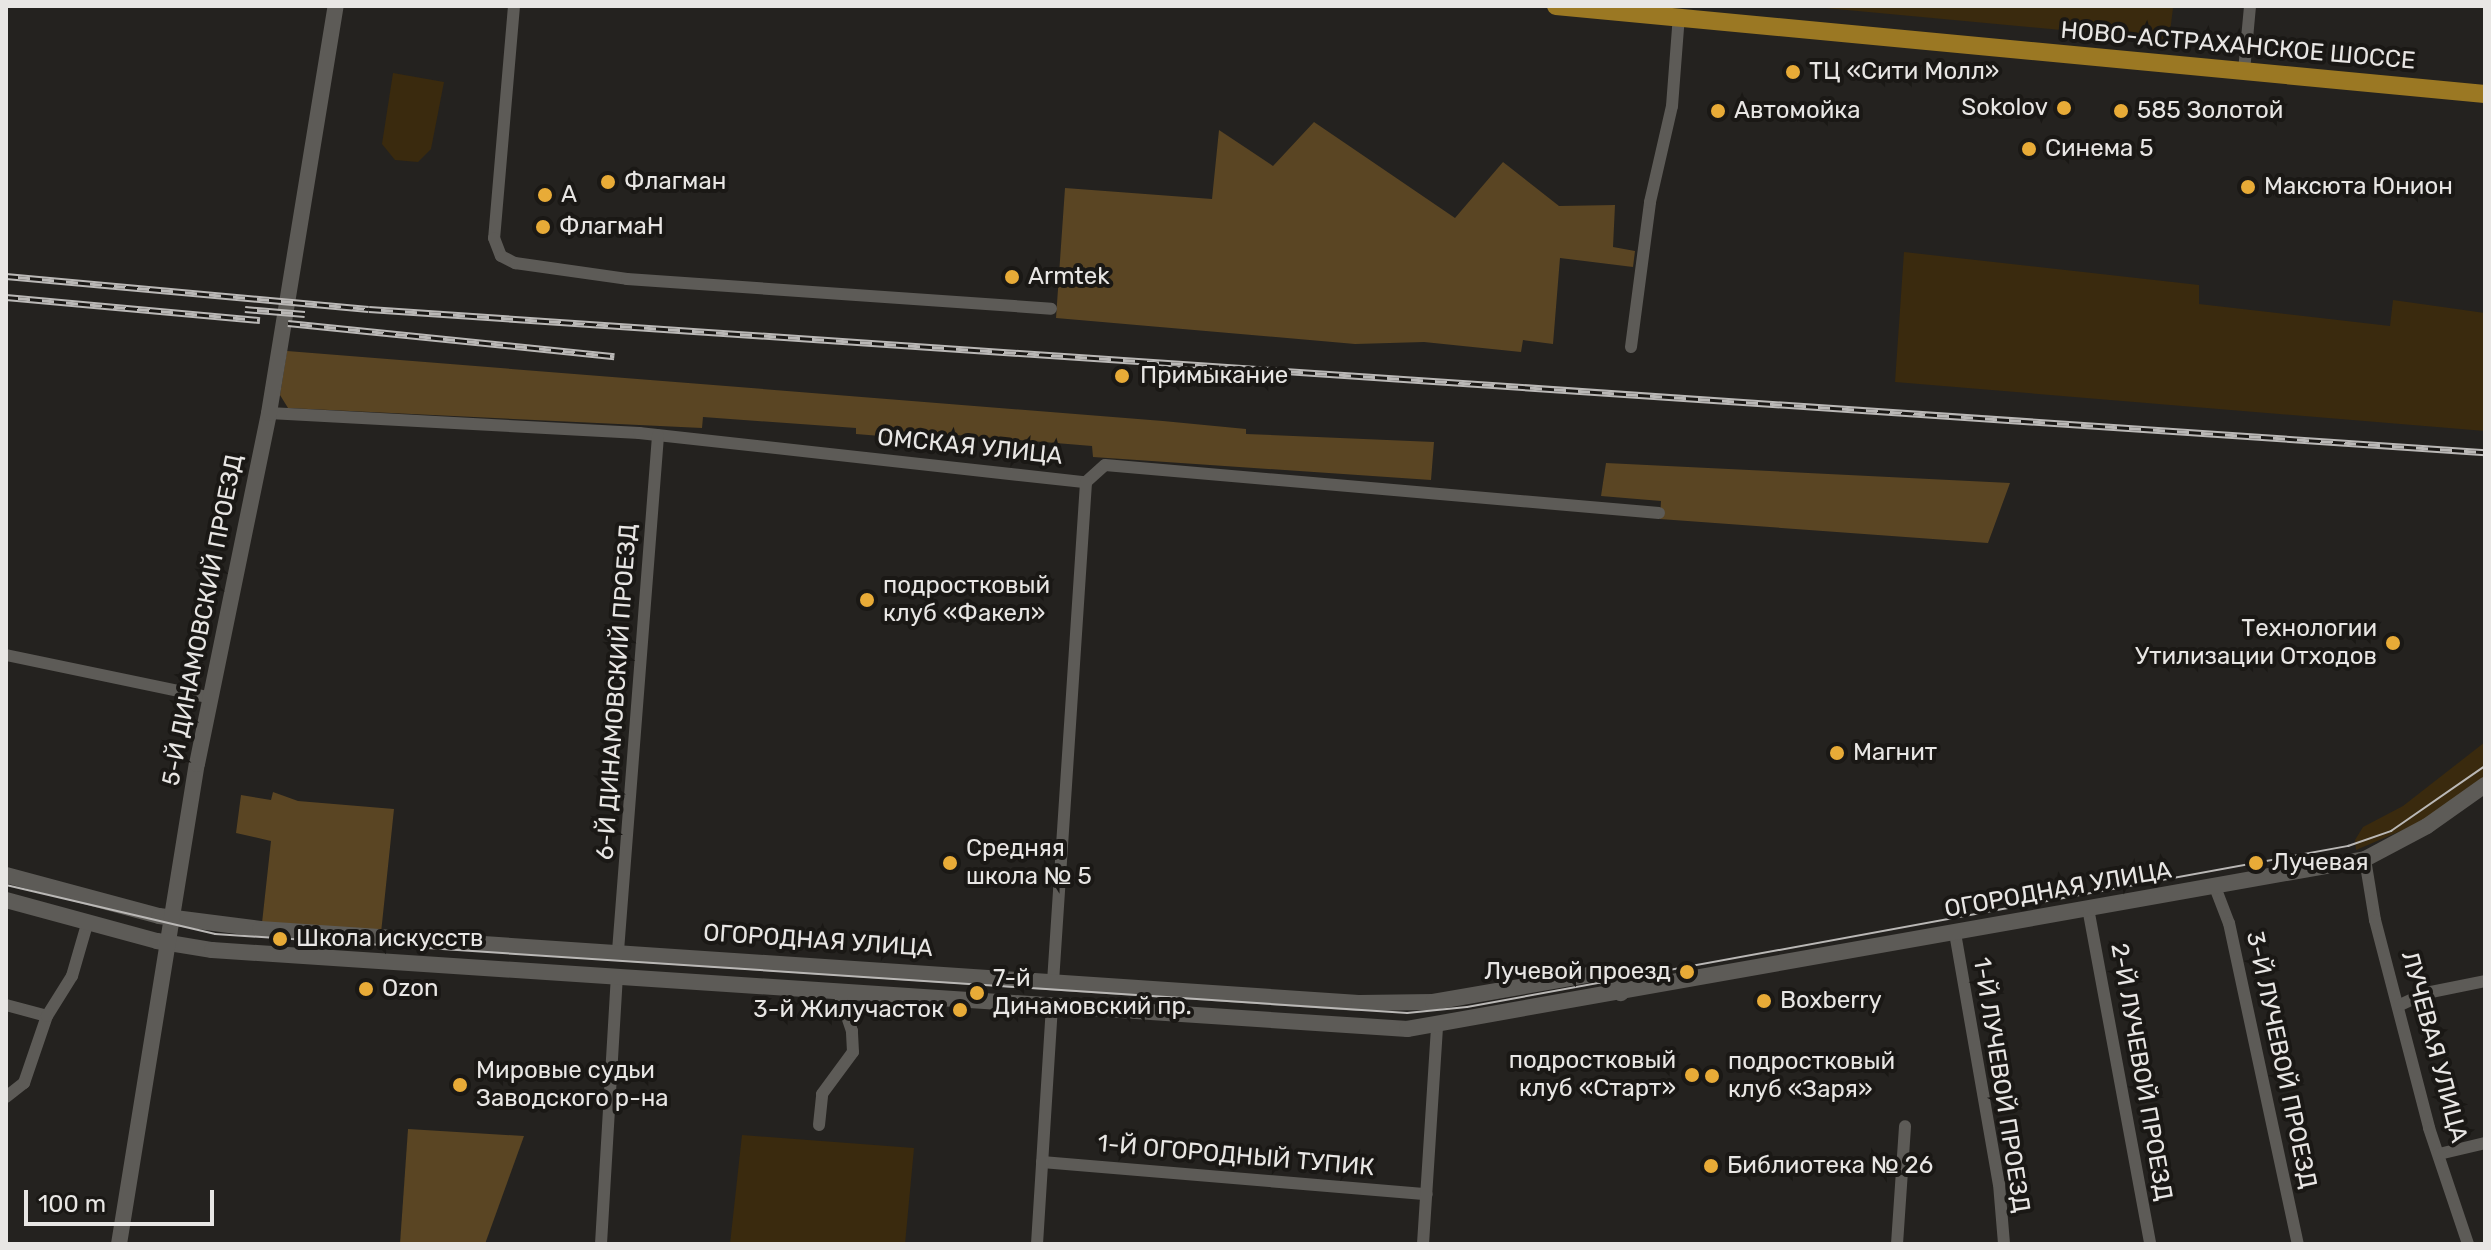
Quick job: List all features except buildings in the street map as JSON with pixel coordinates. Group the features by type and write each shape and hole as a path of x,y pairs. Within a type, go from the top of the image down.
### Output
{"main road":[{"name":"НОВО-АСТРАХАНСКОЕ ШОССЕ","path":"1556,6 1679,16 1704,12 2485,94"}],"street":[{"name":"5-Й ДИНАМОВСКИЙ ПРОЕЗД","path":"119,1244 212,698 269,413 336,6"},
{"path":"514,6 494,238 501,256 515,263 627,279 1051,309"},
{"path":"2244,71 2250,6"},
{"path":"1631,347 1650,202 1672,106 1679,16"},
{"name":"ОМСКАЯ УЛИЦА","path":"269,413 658,436 1086,482 1105,465 1659,513"},
{"name":"6-Й ДИНАМОВСКИЙ ПРОЕЗД","path":"618,951 658,436"},
{"path":"1053,982 1086,482"},
{"path":"6,655 212,698"},
{"name":"ОГОРОДНАЯ УЛИЦА","path":"6,900 170,944 839,994 1437,1027 2365,859 2427,826 2485,785"},
{"name":"ЛУЧЕВАЯ УЛИЦА","path":"2365,859 2375,920 2439,1154 2468,1244"},
{"name":"ОГОРОДНАЯ УЛИЦА","path":"6,875 173,918 260,929 1407,1004 1600,973 1621,993"},
{"name":"3-Й ЛУЧЕВОЙ ПРОЕЗД","path":"2215,887 2229,923 2298,1244"},
{"name":"2-Й ЛУЧЕВОЙ ПРОЕЗД","path":"2088,908 2150,1244"},
{"path":"6,1097 24,1083 47,1016 72,976 88,921"},
{"name":"1-Й ЛУЧЕВОЙ ПРОЕЗД","path":"1955,933 1999,1184 2004,1244"},
{"path":"601,1244 617,978"},
{"path":"2400,1005 2426,993 2485,981"},
{"path":"819,1125 822,1094 853,1052 852,1031 839,994"},
{"path":"6,1005 47,1016"},
{"path":"1037,1244 1052,1006"},
{"path":"1423,1244 1437,1027"},
{"path":"1897,1244 1905,1126"},
{"path":"2439,1154 2485,1143"},
{"name":"1-Й ОГОРОДНЫЙ ТУПИК","path":"1042,1162 1427,1194"}],"shaded area":[{"path":"1804,6 2170,6 2173,8 2169,40"},
{"path":"393,73 444,82 431,149 418,162 395,160 382,144"},
{"path":"1314,122 1455,218 1503,162 1559,206 1615,205 1613,247 1635,251 1633,267 1560,258 1553,344 1523,340 1521,352 1424,342 1355,344 1056,318 1065,188 1212,199 1219,130 1273,166"},
{"path":"1904,252 2199,285 2199,304 2390,326 2393,300 2485,313 2485,431 1895,382"},
{"path":"287,351 1163,421 1246,429 1246,434 1434,442 1431,480 1093,457 1092,446 907,431 905,438 856,434 856,428 703,417 702,428 288,408 280,395"},
{"path":"1606,463 2010,483 1988,543 1660,519 1661,501 1601,496"},
{"path":"2485,742 2485,778 2424,821 2356,850 2355,840 2363,827 2403,806"},
{"path":"273,792 298,801 394,809 381,933 262,923 271,841 236,833 241,795 271,800"},
{"path":"408,1129 524,1136 485,1244 400,1244"},
{"path":"742,1135 914,1148 905,1244 730,1244"}],"tram line":[{"path":"6,885 215,934 1407,1013 1467,1007 2348,846 2391,831 2485,766"}],"railway":[{"path":"6,276 369,309 2485,452"},
{"path":"6,297 260,320"},
{"path":"245,309 305,314"},
{"path":"288,323 614,356"}],"place":[{"name":"ТЦ «Сити Молл»","path":"1793,72"},
{"name":"Sokolov","path":"2064,108"},
{"name":"Автомойка","path":"1718,111"},
{"name":"585 Золотой","path":"2121,111"},
{"name":"Синема 5","path":"2029,149"},
{"name":"Флагман","path":"608,182"},
{"name":"Максюта Юнион","path":"2248,187"},
{"name":"A","path":"545,195"},
{"name":"ФлагмаН","path":"543,227"},
{"name":"Armtek","path":"1012,277"},
{"name":"Примыкание","path":"1122,376"},
{"name":"подростковый клуб «Факел»","path":"867,600"},
{"name":"Технологии Утилизации Отходов","path":"2393,643"},
{"name":"Магнит","path":"1837,753"},
{"name":"Средняя школа № 5","path":"950,863"},
{"name":"Лучевая","path":"2256,863"},
{"name":"Школа искусств","path":"280,939"},
{"name":"Лучевой проезд","path":"1687,972"},
{"name":"Ozon","path":"366,989"},
{"name":"7-й Динамовский пр.","path":"977,993"},
{"name":"Boxberry","path":"1764,1001"},
{"name":"3-й Жилучасток","path":"960,1010"},
{"name":"подростковый клуб «Старт»","path":"1692,1075"},
{"name":"подростковый клуб «Заря»","path":"1712,1076"},
{"name":"Мировые судьи Заводского р-на","path":"460,1085"},
{"name":"Библиотека № 26","path":"1711,1166"}]}
